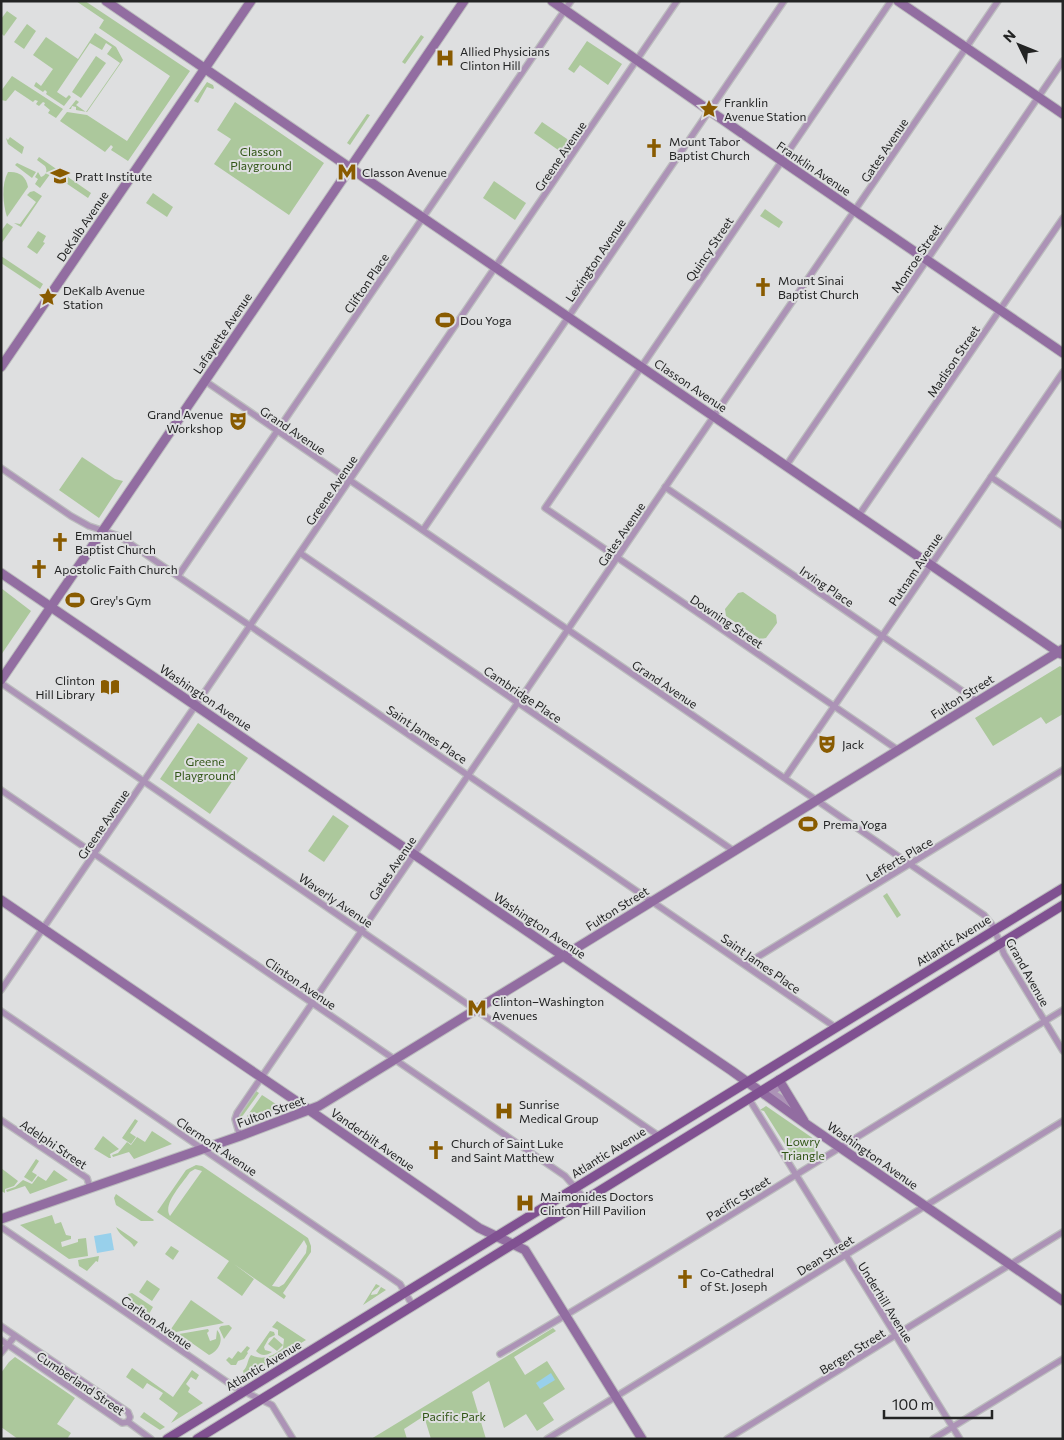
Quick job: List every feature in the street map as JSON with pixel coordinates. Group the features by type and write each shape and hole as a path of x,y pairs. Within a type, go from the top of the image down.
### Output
{"main road":[{"name":"Classon Avenue","path":"106,1 1061,652"},
{"name":"Lafayette Avenue","path":"1,681 464,1"},
{"name":"Franklin Avenue","path":"552,1 709,111 1063,353"},
{"path":"898,1 1063,114"},
{"name":"DeKalb Avenue","path":"1,367 250,2"},
{"name":"Washington Avenue","path":"1,573 564,956 1063,1300"},
{"name":"Fulton Street","path":"1,1219 310,1110 395,1060 977,701 1061,652"},
{"name":"Atlantic Avenue","path":"167,1439 746,1081 1063,888"},
{"name":"Vanderbilt Avenue","path":"1,900 310,1110 479,1228 525,1250 642,1439"},
{"path":"197,1439 760,1091 778,1084 1063,905"},
{"path":"778,1084 806,1124"}],"street":[{"name":"Clifton Place","path":"178,576 571,1"},
{"name":"Greene Avenue","path":"1,990 677,1"},
{"name":"Lexington Avenue","path":"423,530 784,1"},
{"name":"Quincy Street","path":"544,508 891,1"},
{"name":"Gates Avenue","path":"240,1136 235,1116 998,1"},
{"name":"Monroe Street","path":"786,466 1063,62"},
{"name":"Madison Street","path":"859,515 1063,218"},
{"name":"Putnam Avenue","path":"785,778 1063,372"},
{"name":"Grand Avenue","path":"205,381 984,915 994,930 1004,954 1063,1051"},
{"name":"Saint James Place","path":"1,468 71,516 89,526 119,536 746,964 835,1027"},
{"path":"991,477 1063,526"},
{"name":"Irving Place","path":"665,487 977,701"},
{"name":"Downing Street","path":"544,508 898,750"},
{"name":"Cambridge Place","path":"300,553 734,851"},
{"name":"Waverly Avenue","path":"1,681 659,1136"},
{"name":"Lefferts Place","path":"746,964 1063,770"},
{"name":"Clinton Avenue","path":"1,790 565,1176 585,1199"},
{"name":"Pacific Street","path":"500,1354 566,1316 1063,1010"},
{"name":"Clermont Avenue","path":"1,1011 400,1284 413,1306"},
{"name":"Underhill Avenue","path":"749,1098 960,1439"},
{"name":"Adelphi Street","path":"1,1120 87,1178 90,1188"},
{"name":"Dean Street","path":"547,1439 1063,1121"},
{"name":"Carlton Avenue","path":"1,1227 233,1386 273,1406 293,1439"},
{"name":"Bergen Street","path":"727,1439 1063,1232"},
{"path":"1,1326 128,1412 130,1417 128,1422"},
{"path":"1,1353 15,1336"},
{"name":"Cumberland Street","path":"1,1340 122,1423 128,1422 151,1439"},
{"path":"933,1439 1063,1359"}],"green space":[{"path":"76,1 85,1 190,71 128,161 111,150 113,147 111,145 105,152 60,121 67,112 87,115 127,141 170,76 99,28 104,20"},
{"path":"7,11 17,18 4,36 1,33 1,19"},
{"path":"27,24 36,31 24,49 14,42"},
{"path":"95,33 116,47 123,60 86,112 120,63 107,54 112,47 106,43 102,50 90,43 57,92 66,98 69,95 71,97 64,106 46,94 45,90 43,92 34,86 36,82 41,86 53,69 33,55 46,37 78,59"},
{"path":"421,35 424,37 405,64 402,62"},
{"path":"587,41 622,64 608,85 580,65 574,73 568,69"},
{"path":"96,56 106,63 81,98 72,92"},
{"path":"12,76 63,109 56,118 48,113 50,110 44,105 45,103 43,102 39,106 36,104 38,101 35,100 33,102 15,90 6,101 1,100 1,91"},
{"path":"207,82 213,85 214,88 207,87 198,103 194,101"},
{"path":"76,100 79,102 76,105 86,112 76,110 76,107 72,106 69,109"},
{"name":"Classon Playground","path":"235,102 324,163 289,215 214,164 231,139 217,130"},
{"path":"367,114 370,115 350,145 347,143"},
{"path":"542,122 570,141 561,152 534,133"},
{"path":"10,137 24,147 22,154 8,144 6,138 8,140"},
{"path":"39,157 91,193 88,198 51,173 40,188 35,184 38,179 35,177 38,172 41,177 46,171 45,166 37,160"},
{"path":"17,163 36,172 32,178 15,165"},
{"path":"8,172 15,172 21,175 26,180 28,187 7,217 3,194 4,182"},
{"path":"494,181 526,203 515,220 483,198"},
{"path":"34,191 42,196 21,227 14,223 20,224 36,202 27,195"},
{"path":"153,193 173,207 167,217 146,203"},
{"path":"765,209 783,222 779,228 760,216"},
{"path":"7,223 13,227 1,244 1,231"},
{"path":"38,231 46,236 43,242 45,243 37,254 27,247"},
{"path":"1,256 43,284 40,289 1,263"},
{"path":"82,457 115,479 123,481 99,518 59,490"},
{"path":"1,588 31,611 1,655"},
{"path":"743,592 776,615 777,623 766,638 760,639 726,616 725,609 738,593"},
{"path":"1060,666 1063,668 1063,714 1046,724 1041,717 993,746 975,718"},
{"name":"Greene Playground","path":"198,723 248,758 210,814 160,779"},
{"path":"333,815 349,826 324,862 308,851"},
{"path":"887,893 901,915 897,918 883,896"},
{"path":"256,1091 259,1093 241,1118 238,1118"},
{"path":"262,1095 282,1108 249,1120 247,1116"},
{"name":"Lowry Triangle","path":"766,1106 814,1139 817,1148 813,1157 802,1161 793,1157 764,1111 760,1110"},
{"path":"135,1119 138,1121 130,1133 136,1137 131,1144 122,1138"},
{"path":"152,1131 172,1144 134,1159 129,1152 113,1157 112,1155 118,1153 127,1142 131,1145 137,1137 145,1142"},
{"path":"103,1136 119,1149 110,1154 111,1158 94,1149"},
{"path":"36,1159 39,1161 32,1172 37,1175 32,1182 24,1177"},
{"path":"196,1165 202,1166 308,1238 311,1252 283,1293 286,1296 284,1299 234,1264 254,1279 242,1296 217,1278 229,1261 157,1212 186,1170","holes":["195,1169 202,1171 170,1216 168,1211 171,1200 190,1172","304,1240 307,1246 306,1253 284,1284 279,1287 272,1286"]},
{"path":"1,1168 18,1181 14,1186 5,1189 5,1193 1,1191"},
{"path":"54,1170 68,1180 30,1194 25,1186 7,1192 6,1190 15,1187 23,1180 32,1184 38,1176 46,1181"},
{"path":"116,1194 154,1220 141,1221 116,1205 114,1198"},
{"path":"52,1215 55,1224 61,1222 66,1235 71,1236 71,1239 61,1242 62,1247 78,1242 78,1239 86,1238 88,1256 69,1259 20,1225"},
{"path":"116,1227 138,1242 134,1247 120,1234"},
{"path":"171,1246 179,1251 173,1260 165,1254"},
{"path":"99,1256 98,1262 96,1261 87,1271 79,1266 78,1260"},
{"path":"147,1280 160,1289 152,1301 139,1292"},
{"path":"376,1284 380,1286 371,1295 377,1294 381,1287 386,1290 363,1305"},
{"path":"132,1293 153,1307 149,1314 131,1302 128,1294"},
{"path":"191,1300 224,1323 176,1332 171,1329"},
{"path":"277,1321 306,1340 270,1362 266,1359 264,1362 267,1364 245,1377 243,1371 251,1355 264,1358 283,1348 284,1339 278,1335 278,1330 272,1327"},
{"path":"229,1325 232,1328 224,1339 219,1328"},
{"name":"Pacific Park","path":"553,1328 556,1331 514,1357 525,1375 547,1361 565,1389 543,1403 554,1420 537,1431 526,1414 504,1428 489,1381 472,1392 486,1439 431,1439 424,1416 404,1429 407,1439 371,1439"},
{"path":"208,1329 207,1333 210,1341 216,1339 217,1330 221,1337 216,1351 209,1355 179,1334"},
{"path":"270,1331 274,1332 275,1335 269,1338 264,1347 265,1350 272,1352 262,1355 256,1351"},
{"path":"274,1337 283,1345 277,1351 268,1344"},
{"path":"247,1346 250,1348 248,1353 236,1365 231,1365 226,1360 229,1357 232,1359 238,1351 241,1353"},
{"path":"15,1357 75,1398 57,1424 71,1433 67,1439 18,1439 1,1427 1,1373"},
{"path":"132,1368 173,1397 192,1370 199,1375 196,1380 191,1377 186,1384 190,1388 188,1392 203,1403 171,1423 178,1413 159,1399 163,1393 147,1383 143,1389 126,1377"},
{"path":"144,1412 165,1427 160,1430 140,1417"}],"water":[{"path":"111,1233 114,1250 97,1253 94,1236"},
{"path":"551,1373 555,1380 540,1389 536,1383"}],"place":[{"name":"Allied Physicians Clinton Hill","path":"445,58"},
{"name":"Franklin Avenue Station","path":"709,109"},
{"name":"Mount Tabor Baptist Church","path":"654,148"},
{"name":"Classon Avenue","path":"347,172"},
{"name":"Pratt Institute","path":"60,176"},
{"name":"Mount Sinai Baptist Church","path":"763,287"},
{"name":"DeKalb Avenue Station","path":"48,297"},
{"name":"Dou Yoga","path":"445,320"},
{"name":"Grand Avenue Workshop","path":"238,421"},
{"name":"Emmanuel Baptist Church","path":"60,542"},
{"name":"Apostolic Faith Church","path":"39,569"},
{"name":"Grey's Gym","path":"75,600"},
{"name":"Clinton Hill Library","path":"110,687"},
{"name":"Jack","path":"827,744"},
{"name":"Prema Yoga","path":"808,824"},
{"name":"Clinton–Washington Avenues","path":"477,1008"},
{"name":"Sunrise Medical Group","path":"504,1111"},
{"name":"Church of Saint Luke and Saint Matthew","path":"436,1150"},
{"name":"Maimonides Doctors Clinton Hill Pavilion","path":"525,1203"},
{"name":"Co-Cathedral of St. Joseph","path":"685,1279"}]}
